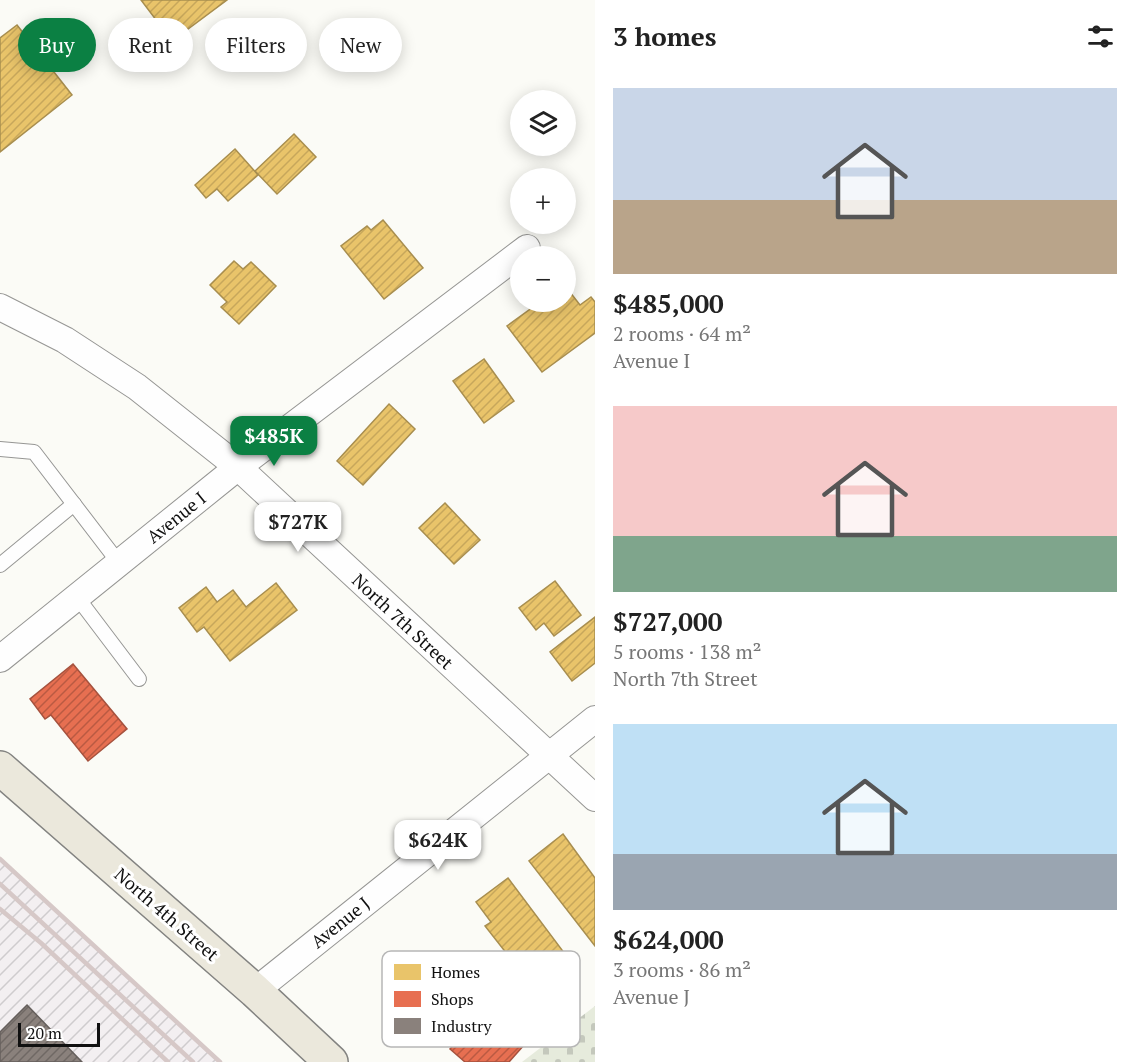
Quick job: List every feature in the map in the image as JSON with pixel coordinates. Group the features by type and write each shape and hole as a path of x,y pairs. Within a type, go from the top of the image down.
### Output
{"main road":[{"name":"North 4th Street","path":"0,768 255,991 331,1062"}],"street":[{"name":"Avenue I","path":"0,659 237,467 510,261"},
{"name":"North 7th Street","path":"0,307 65,340 137,387 237,467 595,798"},
{"name":"Avenue J","path":"255,991 595,719"}],"lane":[{"path":"0,449 34,452 119,562"},
{"path":"0,565 74,504"},
{"path":"77,597 139,679"}],"shaded area":[{"path":"0,860 219,1062 0,1062"}],"green space":[{"path":"595,1006 595,1062 522,1062 542,1047 580,1047 580,1018"}],"building: Homes":[{"path":"141,0 227,0 193,25 193,18 155,18"},
{"path":"17,25 18,72 54,72 72,95 0,152 0,38"},
{"path":"294,134 316,157 277,194 255,171"},
{"path":"235,149 258,175 228,201 217,189 206,198 195,185"},
{"path":"383,220 423,268 384,299 341,246 367,226 371,230"},
{"path":"234,261 243,269 251,262 276,286 239,324 221,307 227,302 210,285"},
{"path":"591,297 595,302 595,333 542,372 507,326 526,312 576,312 576,300 580,305"},
{"path":"484,359 514,401 484,423 453,381"},
{"path":"389,404 415,429 363,485 337,461"},
{"path":"445,503 480,540 454,564 419,528"},
{"path":"555,581 581,615 554,636 544,623 536,630 519,608"},
{"path":"276,583 297,610 230,661 204,627 197,632 179,608 206,587 217,602 233,590 246,607"},
{"path":"595,617 595,663 572,681 550,652"},
{"path":"563,834 595,878 595,946 529,861"},
{"path":"508,878 563,951 505,951 485,926 491,922 476,902"}],"building: Shops":[{"path":"73,664 127,729 88,761 51,715 45,719 30,699"},
{"path":"452,1047 522,1047 509,1062 465,1062 450,1049"}],"building: Industry":[{"path":"27,1005 82,1062 0,1062 0,1032"}],"railway":[{"path":"0,859 220,1062"},
{"path":"0,884 193,1062"},
{"path":"0,909 41,943 168,1062"}]}
